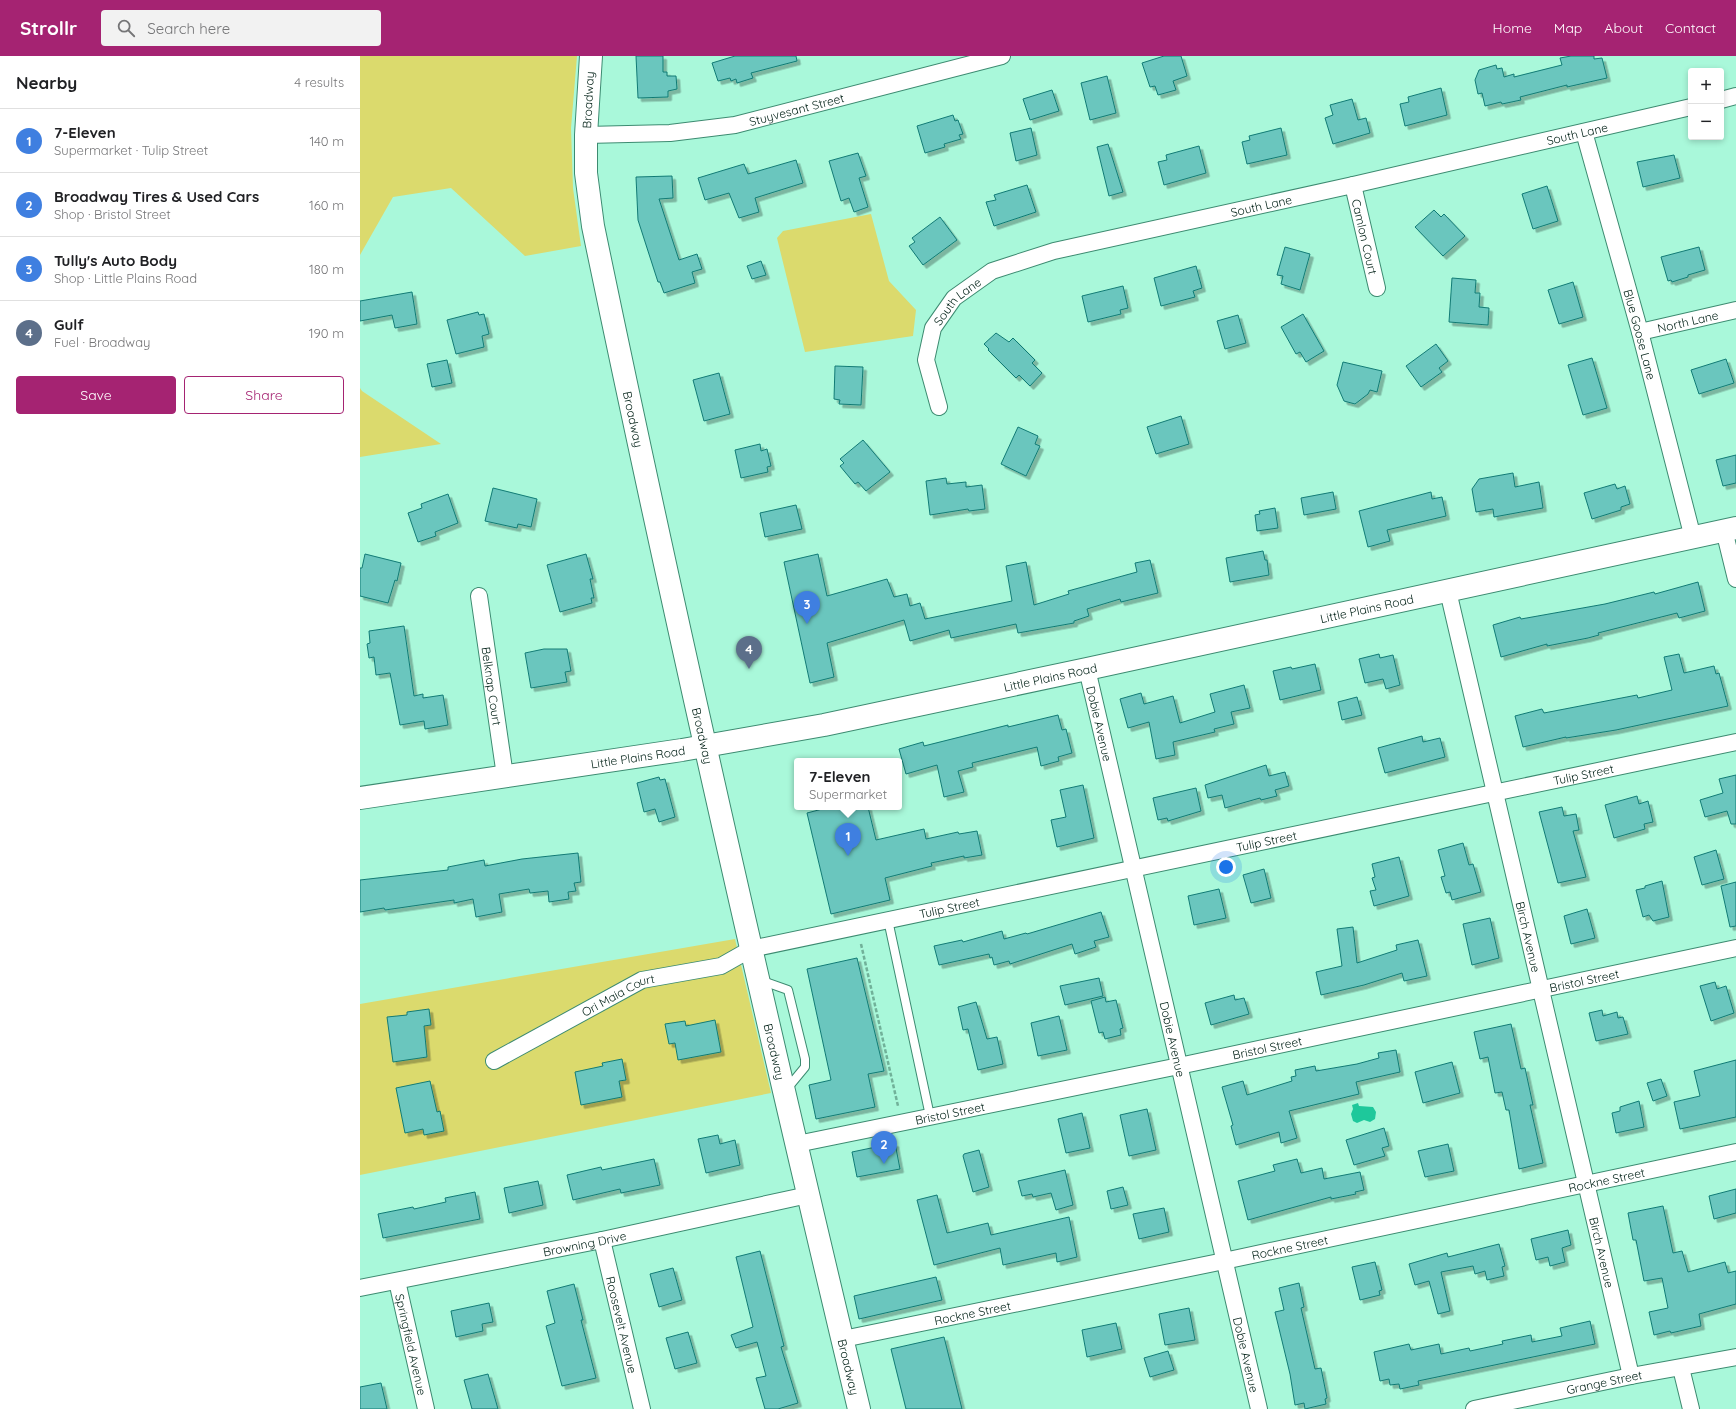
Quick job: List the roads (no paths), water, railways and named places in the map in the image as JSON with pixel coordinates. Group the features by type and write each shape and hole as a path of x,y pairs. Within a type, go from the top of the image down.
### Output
{"main road":[{"name":"Broadway","path":"591,56 586,135 586,173 593,226 637,437 705,746 784,1092 859,1409"},
{"name":"Little Plains Road","path":"360,798 705,746 824,724 1087,669 1730,529"}],"street":[{"name":"Stuyvesant Street","path":"586,135 670,133 736,125 1002,56"},
{"path":"1724,99 1736,96"},
{"name":"South Lane","path":"939,407 926,360 933,328 954,298 992,271 1054,251 1353,185 1688,108"},
{"name":"Blue Goose Lane","path":"1584,132 1640,332 1693,538"},
{"name":"Camlon Court","path":"1353,185 1377,288"},
{"name":"North Lane","path":"1640,332 1736,310"},
{"path":"1730,529 1736,579"},
{"name":"Birch Avenue","path":"1448,591 1631,1376"},
{"name":"Belknap Court","path":"479,596 505,776"},
{"name":"Dobie Avenue","path":"1087,669 1259,1409"},
{"name":"Tulip Street","path":"751,949 1736,742"},
{"name":"Bristol Street","path":"797,1144 1179,1066 1541,988 1736,948"},
{"name":"Ori Maia Court","path":"494,1061 642,980 721,966 751,949"},
{"name":"Rockne Street","path":"843,1339 1224,1261 1736,1152"},
{"name":"Browning Drive","path":"360,1288 602,1240 808,1195"},
{"name":"Roosevelt Avenue","path":"602,1240 642,1409"},
{"name":"Springfield Avenue","path":"396,1280 426,1409"},
{"name":"Grange Street","path":"1474,1409 1631,1376 1736,1357"},
{"path":"1681,1368 1691,1409"}],"lane":[{"path":"888,920 930,1116"}],"place":[{"name":"Tully's Auto Body","path":"807,624"},
{"name":"Gulf","path":"749,669"},
{"name":"7-Eleven","path":"848,856"},
{"name":"Broadway Tires & Used Cars","path":"884,1164"}]}
